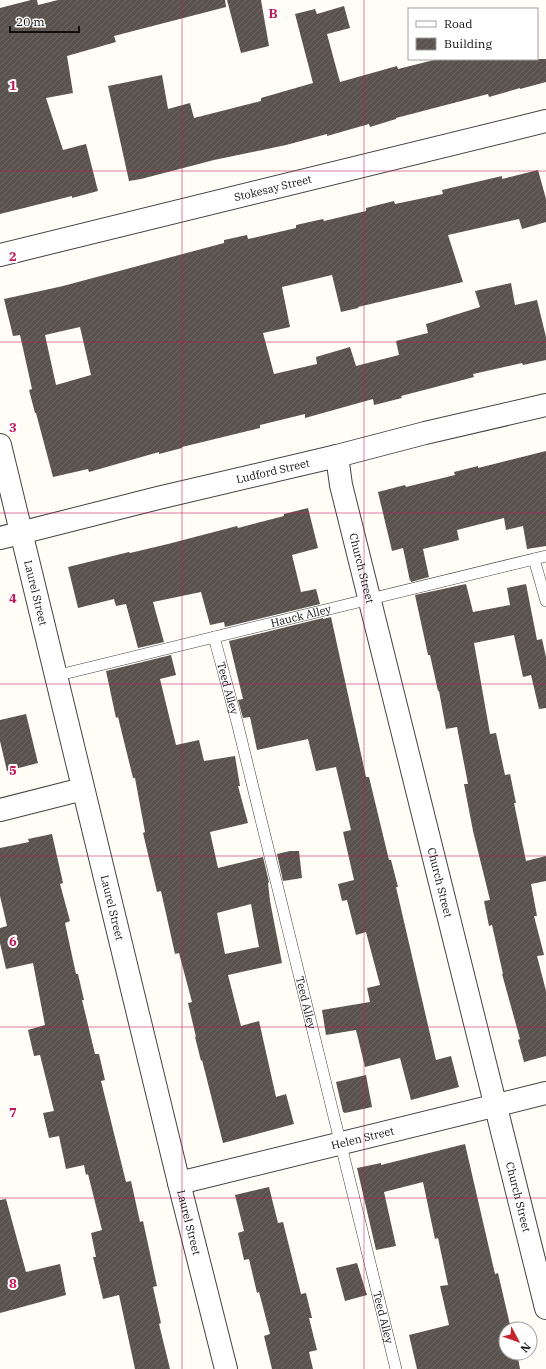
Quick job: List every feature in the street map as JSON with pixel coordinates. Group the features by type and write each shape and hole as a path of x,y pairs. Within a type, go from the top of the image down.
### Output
{"street":[{"name":"Stokesay Street","path":"0,255 546,122"},
{"name":"Ludford Street","path":"0,538 158,498 546,405"},
{"name":"Laurel Street","path":"0,445 179,1183 226,1369"},
{"name":"Church Street","path":"337,456 341,485 546,1308"},
{"path":"0,810 83,789"},
{"name":"Helen Street","path":"179,1183 546,1093"}],"lane":[{"name":"Hauck Alley","path":"55,676 546,556"},
{"path":"534,559 546,601"},
{"name":"Teed Alley","path":"214,637 239,730 396,1369"}],"building":[{"path":"31,0 37,0 38,5 58,0 225,0 226,7 114,36 116,42 67,56 73,93 46,98 63,150 86,144 98,191 0,214 0,8"},
{"path":"227,0 261,0 269,46 241,53"},
{"path":"344,6 350,28 327,34 340,82 397,66 398,69 434,60 546,59 546,82 489,97 488,94 396,118 370,127 369,124 327,136 327,134 286,145 214,160 129,181 108,86 162,75 168,109 190,103 194,118 261,101 261,98 313,83 295,14 315,9 317,14"},
{"path":"538,170 546,199 546,222 522,229 519,219 448,235 463,282 341,312 332,275 282,287 290,327 263,333 274,374 317,364 316,357 350,347 356,366 399,355 396,341 428,333 426,324 480,307 475,291 511,283 515,305 537,300 546,337 546,360 523,365 522,363 473,374 474,377 401,396 402,398 374,405 373,399 305,418 305,414 260,425 260,428 159,454 159,452 89,472 88,469 53,477 29,390 32,389 20,335 13,336 4,299 63,286 224,243 224,240 247,235 248,239 296,228 296,225 323,219 324,221 366,211 366,208 394,201 395,204 443,194 442,190 502,176 502,179","holes":["80,327 91,375 56,385 45,335"]},
{"path":"546,451 546,546 527,549 523,526 506,530 504,518 457,530 459,540 423,549 429,577 410,581 403,548 392,551 378,492 405,485 406,487 455,475 454,472 478,466 478,468"},
{"path":"308,508 318,548 292,555 301,592 316,589 320,604 225,627 224,622 210,625 201,592 153,602 164,642 138,648 126,604 116,606 114,599 78,608 68,567 168,544 237,526 238,528"},
{"path":"466,584 473,612 510,605 507,588 526,584 537,640 542,639 546,657 546,708 539,709 531,675 523,677 514,635 474,643 490,734 496,733 505,775 510,774 516,803 514,803 526,861 546,856 546,881 531,884 537,916 534,916 544,955 537,956 546,991 546,1056 524,1062 518,1040 520,1039 502,974 492,925 489,926 484,901 490,900 473,831 464,784 468,784 457,727 446,729 439,691 430,655 428,655 415,595"},
{"path":"331,617 366,777 369,777 389,860 391,860 398,887 396,887 436,1060 451,1056 459,1087 411,1100 400,1058 365,1067 356,1030 326,1035 322,1010 370,1002 367,988 380,985 366,932 356,935 347,900 342,901 338,884 354,880 343,832 351,830 336,767 316,771 308,739 257,750 250,717 243,718 238,700 243,699 229,641"},
{"path":"171,655 176,675 160,679 176,745 199,740 204,761 235,756 240,786 238,786 248,823 210,832 218,868 263,857 269,882 270,901 282,963 228,975 241,1026 259,1021 276,1097 286,1094 294,1124 223,1143 195,1037 188,1003 192,1002 179,953 175,954 161,891 157,892 143,833 145,832 135,778 133,778 118,717 116,718 106,671","holes":["251,904 259,947 225,954 217,913"]},
{"path":"26,714 38,763 7,771 0,741 0,720"},
{"path":"52,834 63,883 60,884 70,921 65,923 76,974 78,974 84,1000 82,1000 95,1054 99,1054 105,1080 101,1081 126,1182 131,1181 140,1222 143,1221 157,1286 153,1287 161,1323 159,1324 170,1369 135,1369 119,1295 103,1299 93,1257 96,1257 91,1233 102,1230 88,1174 86,1175 84,1165 66,1169 59,1136 49,1138 43,1113 54,1111 40,1055 34,1056 28,1030 45,1025 33,963 6,969 0,943 0,928 7,926 0,896 0,848 29,842 28,839"},
{"path":"290,851 299,851 302,878 283,881 277,854"},
{"path":"366,1075 372,1107 345,1113 343,1112 336,1082"},
{"path":"465,1144 495,1274 498,1273 509,1321 498,1321 498,1361 518,1361 520,1369 417,1369 409,1335 449,1325 440,1286 448,1285 438,1238 435,1239 423,1182 384,1192 396,1246 376,1250 357,1168 381,1163 381,1165"},
{"path":"269,1187 278,1223 283,1222 301,1294 306,1293 312,1318 309,1318 317,1350 309,1352 313,1369 272,1369 264,1336 270,1334 259,1292 257,1293 249,1259 244,1260 238,1233 244,1231 235,1195"},
{"path":"6,1199 26,1272 60,1264 66,1295 0,1313 0,1200"},
{"path":"357,1263 367,1295 345,1301 336,1268"}]}
